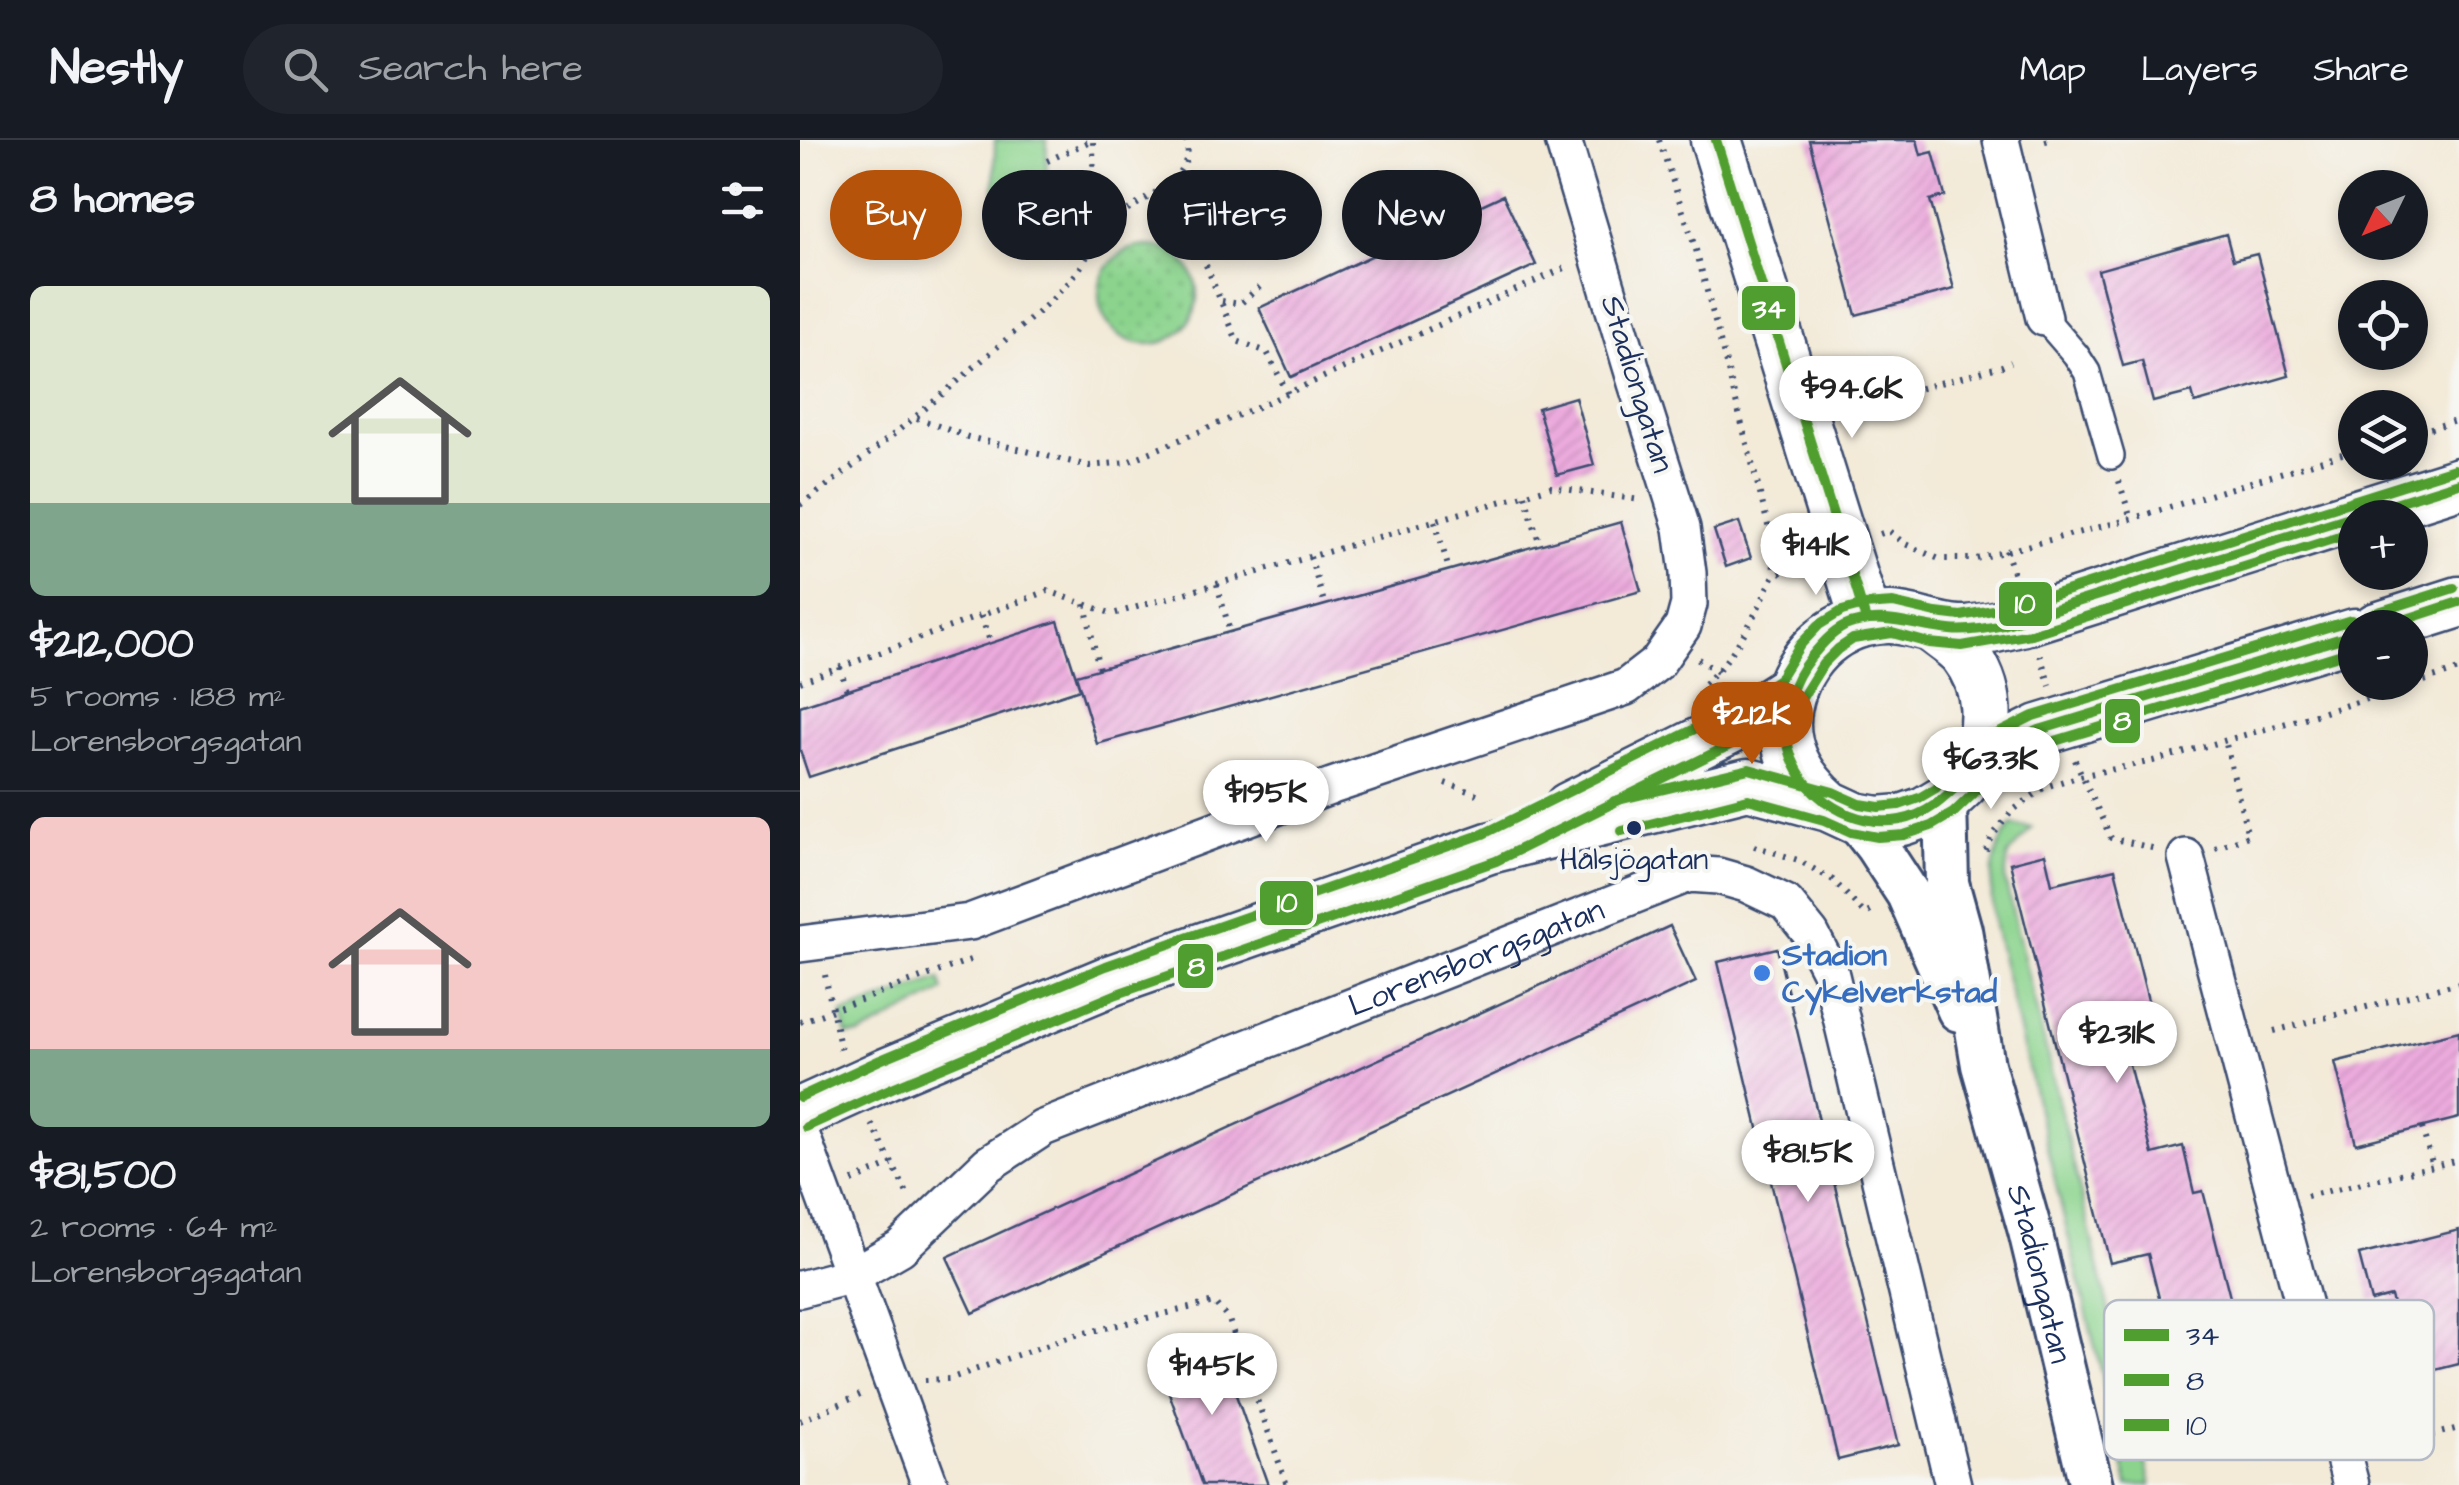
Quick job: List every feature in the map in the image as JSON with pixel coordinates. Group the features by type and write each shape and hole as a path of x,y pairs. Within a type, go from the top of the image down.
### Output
{"main road":[{"path":"1698,146 1866,620"},
{"path":"1842,812 1809,789 1795,767 1786,742 1784,716 1790,690 1811,655 1847,625 1893,618 1962,631 2028,618 2459,484"},
{"path":"2428,612 2459,602"},
{"path":"1934,628 1963,652 1979,679 1988,710 1985,739 1960,783"},
{"path":"800,1114 1112,980 1489,848 1748,784 1878,822 1902,820 1925,812 1995,752 2022,737 2338,639"},
{"path":"1489,848 1732,727 1790,690"}],"street":[{"name":"Stadiongatan","path":"811,955 970,922 1332,786 1626,686 1657,663 1683,626 1689,604 1682,528 1564,140"},
{"path":"2001,140 2044,318 2087,372 2111,456"},
{"name":"Stadiongatan","path":"1960,783 1947,884 1960,930 1983,1065 2030,1231 2091,1485"},
{"name":"Stadiongatan","path":"1842,812 1876,845 1908,894 1983,1065"},
{"path":"2186,858 2302,1300"},
{"name":"Lorensborgsgatan","path":"800,1289 853,1275 900,1248 988,1164 1043,1128 1689,874 1718,876 1746,884 1786,904 1811,934 1830,971 1953,1485"},
{"path":"800,1131 930,1485"},
{"path":"2344,1460 2351,1485"}],"path":[{"path":"1046,161 1093,140 1093,170"},
{"path":"1180,170 1189,149 1185,140"},
{"path":"1659,140 1697,253 1772,545 1774,574 1758,609 1718,672 1704,684"},
{"path":"1665,158 1698,146"},
{"path":"917,418 968,437 1089,466 1127,462 1598,255"},
{"path":"800,505 917,418 1036,314 1085,260"},
{"path":"1204,260 1238,341 1268,352 1288,394"},
{"path":"1220,300 1240,304 1265,282"},
{"path":"1858,405 2011,362"},
{"path":"2428,429 2459,420"},
{"path":"1774,574 1889,531 1904,544 1939,558 1976,559 2130,518 2338,455"},
{"path":"2111,456 2130,518"},
{"path":"800,682 1048,591 1113,614 1551,487 1674,504"},
{"path":"1524,495 1540,545"},
{"path":"1436,521 1450,570"},
{"path":"2006,550 2080,776 2111,838 2186,858 2248,836 2226,740"},
{"path":"1310,557 1325,605"},
{"path":"1218,584 1230,632"},
{"path":"1085,604 1098,669"},
{"path":"981,616 990,644"},
{"path":"840,667 847,690"},
{"path":"1983,864 1994,835 2012,812 2045,788 2315,715 2459,670"},
{"path":"1754,846 1798,860 1833,880 1865,914"},
{"path":"800,1022 991,953"},
{"path":"811,955 832,1009 841,1053"},
{"path":"2274,1032 2459,983"},
{"path":"870,1118 914,1208"},
{"path":"2422,1128 2433,1166"},
{"path":"2277,1204 2459,1160"},
{"path":"846,1183 892,1164"},
{"path":"800,1421 892,1382 949,1379 1068,1338 1214,1302 1229,1320 1287,1485"},
{"path":"2434,1434 2459,1428"}],"green space":[{"path":"995,140 1047,140 1047,170 995,170"},
{"path":"1147,246 1147,260 1183,260 1196,285 1194,314 1183,330 1167,341 1129,341 1113,330 1102,314 1102,276 1113,260 1127,260 1129,249"},
{"path":"2012,825 2032,828 2008,855 2005,880 2106,1300 2104,1385 1994,926 1992,886 1995,860"},
{"path":"940,979 944,991 860,1035 847,1035 842,1014"},
{"path":"2122,1460 2145,1460 2151,1485 2128,1485"}],"building":[{"path":"1809,140 1917,140 1921,155 1933,152 1945,196 1930,200 1954,289 1856,315"},
{"path":"1503,195 1536,265 1291,377 1259,308 1363,260 1482,260 1482,205"},
{"path":"2226,234 2233,260 2257,254 2289,376 2195,403 2192,392 2153,402 2142,361 2123,366 2098,270"},
{"path":"1575,397 1594,465 1557,475 1538,408"},
{"path":"1621,522 1641,591 1097,744 1076,675"},
{"path":"1739,522 1751,558 1726,567 1714,530"},
{"path":"1058,621 1080,689 809,777 800,750 800,706"},
{"path":"2045,854 2052,884 2115,869 2156,1032 2123,1041 2152,1154 2183,1146 2194,1193 2203,1191 2231,1300 2160,1300 2148,1254 2110,1263 2010,863"},
{"path":"1670,926 1696,982 973,1313 947,1257"},
{"path":"1777,948 1898,1445 1838,1460 1718,962"},
{"path":"2459,1031 2459,1118 2356,1144 2335,1062"},
{"path":"2459,1230 2459,1364 2434,1370 2434,1300 2392,1300 2391,1296 2371,1300 2359,1255"},
{"path":"1217,1341 1268,1485 1202,1485 1158,1362"}],"transit line":[{"name":"34","path":"1716,140 1866,620"},
{"name":"10","path":"800,1097 1106,966 1483,834 1725,714 1779,679 1800,645 1819,625 1842,611 1893,603 1961,616 2024,604 2454,469"},
{"name":"34","path":"2338,639 2039,730 1992,755 1926,811 1900,820 1866,820 1834,807 1802,777 1787,738 1786,718 1798,676 1822,644 1845,626 1872,620 1957,631 2003,625 2459,483"},
{"name":"8","path":"806,1127 1117,994 1496,861 1740,740 1800,701 1823,664 1853,639 1892,633 1929,643 1962,646 2031,634 2338,537"},
{"name":"10","path":"2385,610 2454,588"},
{"name":"34","path":"2428,612 2459,602"},
{"name":"10","path":"1614,801 1749,769 1833,792 1860,804 1899,805 1936,788 1966,755 1987,739 2033,716 2338,624"},
{"name":"8","path":"1622,831 1748,799 1824,820 1851,832 1878,837 1904,835 1953,813 1987,777 2045,744 2338,655"}],"place":[{"name":"Hålsjögatan","path":"1634,828"},
{"name":"Stadion Cykelverkstad","path":"1762,973"}]}
